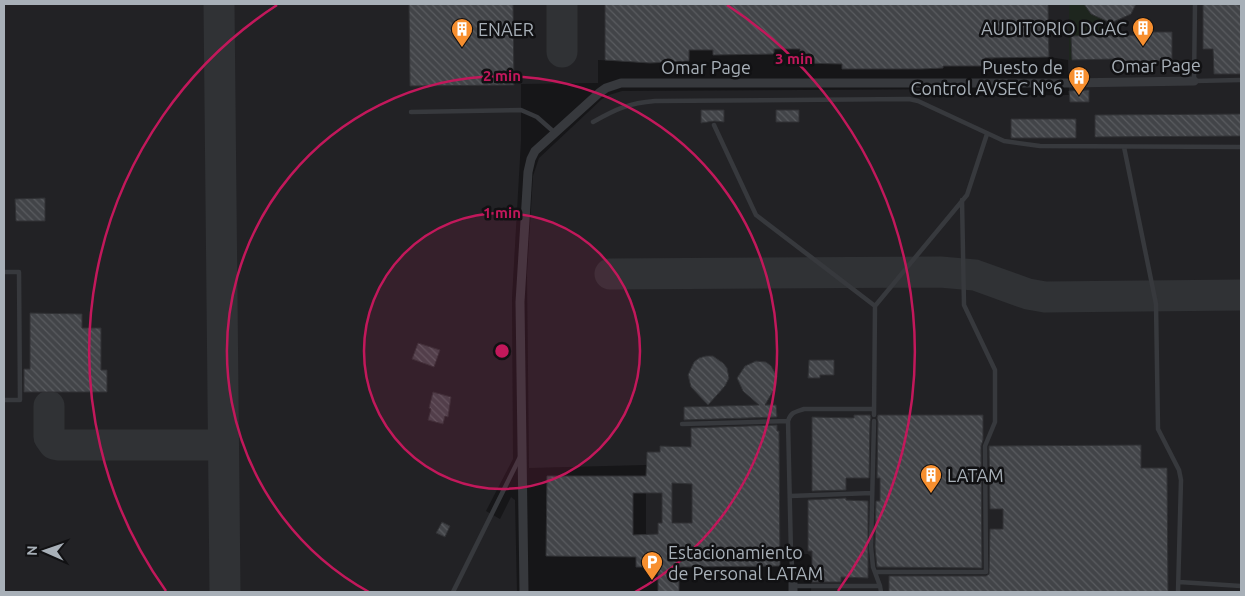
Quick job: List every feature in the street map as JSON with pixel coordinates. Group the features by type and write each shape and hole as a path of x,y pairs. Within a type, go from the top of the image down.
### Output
{"street":[{"name":"Omar Page","path":"554,132 599,93 606,88 621,83 1069,83 1194,80"},
{"path":"524,592 520,302 527,180 531,159 535,151 554,132"},
{"path":"792,576 793,589"}],"lane":[{"path":"1194,80 1195,4"},
{"name":"Omar Page","path":"1194,80 1241,80"},
{"path":"593,122 618,108 634,103 655,101 909,99 918,101 1004,141 1040,146 1241,147"},
{"path":"411,112 521,110 537,117 554,132"},
{"path":"714,125 756,215 875,306"},
{"path":"874,415 875,306 966,195 987,134"},
{"path":"1124,147 1156,304 1158,428 1179,470 1181,480 1178,592"},
{"path":"875,572 986,572 985,446 996,422 995,370 964,305 962,200"},
{"path":"4,272 19,272 20,400 4,400"},
{"path":"792,576 788,421 790,415 804,409 874,408"},
{"path":"682,424 788,421"},
{"path":"874,421 871,547 875,572 881,592"},
{"path":"453,592 522,453"},
{"path":"790,496 872,493"},
{"path":"1179,582 1241,586"},
{"path":"793,589 880,586"}],"shaded area":[{"path":"4,4 1241,4 1241,592 811,592 812,558 808,554 780,554 780,566 679,567 679,592 658,592 658,567 636,567 635,535 646,534 646,465 529,468 527,274 533,176 539,158 602,99 622,91 964,89 964,96 1069,95 1068,60 1049,57 994,58 985,66 944,66 943,68 937,68 925,66 921,69 842,69 842,64 800,63 800,46 775,49 774,54 713,55 712,50 690,50 689,61 650,63 598,60 598,83 521,84 521,141 512,298 513,459 486,511 500,519 511,497 515,500 517,592 4,592"},
{"path":"1069,4 1084,4 1091,14 1104,20 1104,36 1071,37 1072,60 1069,60"}],"building":[{"name":"ENAER","path":"409,4 513,4 514,85 410,86"},
{"path":"605,4 1048,4 1049,57 985,58 985,66 943,66 943,68 921,69 842,69 842,64 800,63 800,49 774,49 774,54 713,55 713,50 689,50 689,61 650,63 605,60"},
{"path":"1084,4 1136,4 1131,14 1111,23 1091,14"},
{"path":"1203,4 1241,4 1241,74 1214,74 1213,49 1203,49"},
{"name":"AUDITORIO DGAC","path":"1136,32 1172,32 1172,61 1072,60 1071,36 1142,35"},
{"name":"Puesto de Control AVSEC Nº6","path":"1089,90 1089,102 1070,102 1069,91"},
{"path":"701,110 724,110 724,122 701,123"},
{"path":"776,110 799,110 799,122 776,122"},
{"path":"1241,114 1241,136 1095,137 1095,115"},
{"path":"1011,119 1076,119 1076,138 1011,138"},
{"path":"45,198 45,221 16,221 15,199"},
{"path":"30,313 82,314 82,328 101,328 101,370 107,370 107,392 24,392 24,369 30,369"},
{"path":"418,343 440,350 434,367 412,359"},
{"path":"706,356 713,356 723,363 727,368 729,378 725,386 708,405 691,387 688,375 694,362"},
{"path":"809,360 834,360 834,375 820,375 820,378 808,378"},
{"path":"756,361 766,362 777,376 776,386 765,405 776,405 777,417 684,420 684,407 759,405 743,391 737,378 745,366"},
{"path":"433,392 451,397 448,417 445,416 443,424 428,420"},
{"path":"854,415 870,415 871,418 869,478 846,478 846,490 812,491 812,417 854,418"},
{"name":"LATAM","path":"878,415 983,415 983,440 981,446 982,568 877,567 875,547 876,501 880,501 880,478 877,478"},
{"path":"777,425 777,431 779,431 780,566 679,567 679,592 658,592 658,567 636,567 636,557 546,556 547,476 646,476 647,452 660,452 660,446 691,447 691,428","holes":["672,483 692,484 692,523 672,523","633,493 662,493 662,523 658,523 658,534 633,535"]},
{"path":"1141,445 1141,468 1167,468 1168,592 889,592 889,576 986,576 989,574 990,529 1003,529 1003,509 990,509 989,446"},
{"path":"846,498 846,500 868,501 868,578 841,577 841,582 812,582 812,551 808,551 808,500"},
{"path":"442,522 450,526 445,537 436,533"}],"taxiway":[{"path":"219,4 225,592"},
{"path":"562,4 562,52"},
{"path":"610,274 940,272 975,275 1028,294 1045,297 1241,295"},
{"path":"49,406 49,437 54,444 223,445"}],"place":[{"name":"AUDITORIO DGAC","path":"1143,47"},
{"name":"ENAER","path":"462,48"},
{"name":"Puesto de Control AVSEC Nº6","path":"1079,96"},
{"name":"LATAM","path":"931,494"},
{"name":"Estacionamiento de Personal LATAM","path":"652,581"}]}
